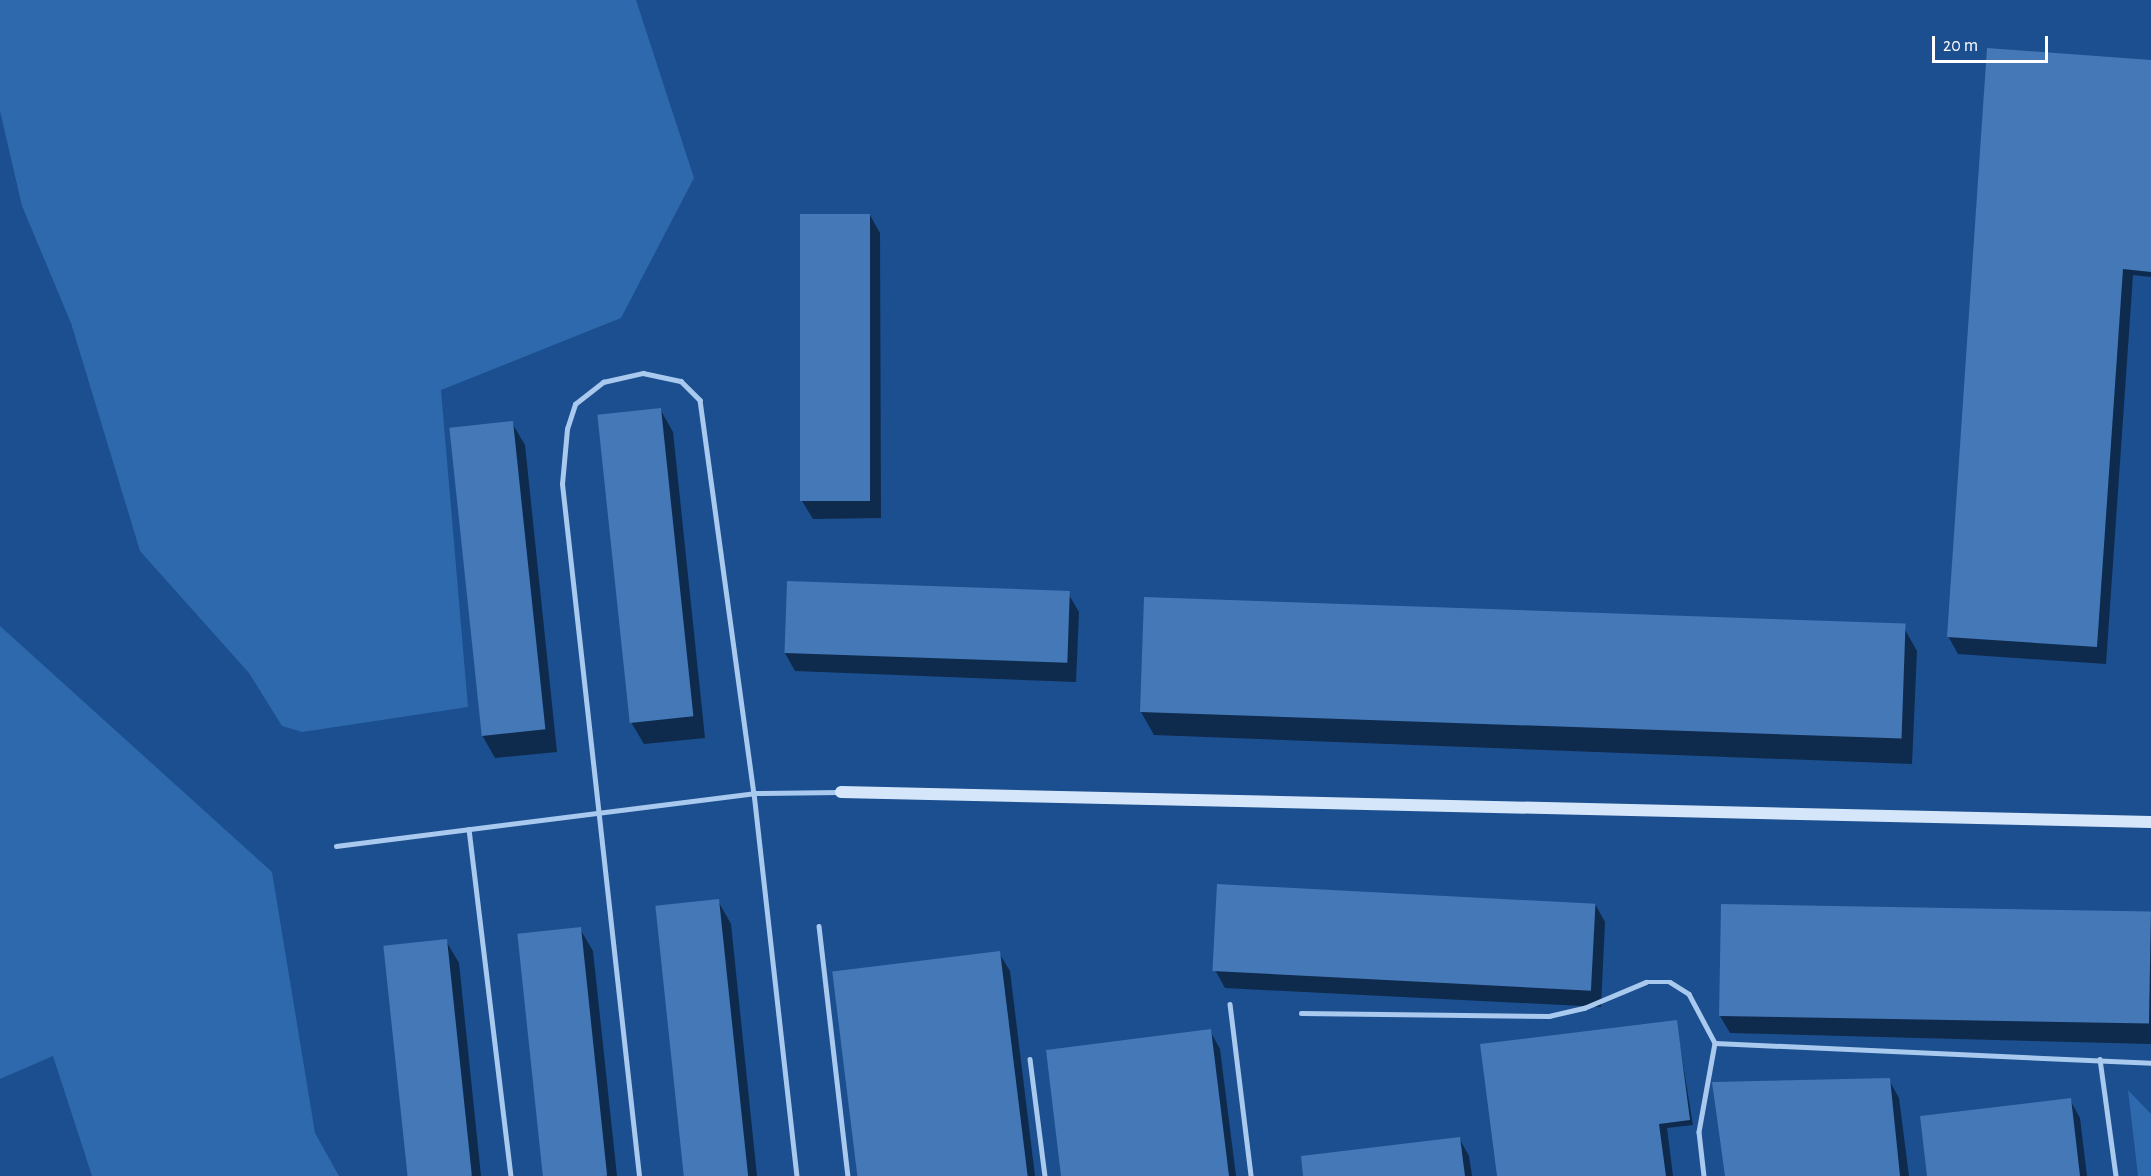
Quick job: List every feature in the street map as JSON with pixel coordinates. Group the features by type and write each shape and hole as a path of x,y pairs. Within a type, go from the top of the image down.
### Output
{"street":[{"path":"841,792 2151,822"}],"lane":[{"path":"639,1176 562,484 567,429 575,404 603,382 643,373 681,381 700,400 754,793 797,1176"},
{"path":"336,846 754,793 841,792"},
{"path":"470,829 511,1176"},
{"path":"819,926 848,1176"},
{"path":"1301,1013 1549,1016 1584,1008 1646,982 1670,982 1689,994 1715,1043 1699,1132 1704,1176"},
{"path":"1230,1004 1251,1176"},
{"path":"1715,1043 2151,1063"},
{"path":"1030,1059 1045,1176"},
{"path":"2100,1059 2116,1176"}],"shaded area":[{"path":"0,0 636,0 694,178 621,318 441,390 468,707 302,732 282,726 249,673 140,551 71,323 22,206 0,111"},
{"path":"0,626 272,872 315,1133 339,1176 92,1176 53,1056 0,1079"},
{"path":"2128,1090 2151,1114 2151,1176 2138,1176"}],"building":[{"path":"1987,48 2151,60 2151,272 2123,269 2097,647 1947,637"},
{"path":"800,214 870,214 870,501 800,501"},
{"path":"661,408 693,716 630,723 597,415"},
{"path":"513,421 545,729 482,736 449,428"},
{"path":"787,581 1070,591 1067,663 784,653"},
{"path":"1144,597 1906,624 1902,739 1140,712"},
{"path":"1217,884 1595,904 1591,991 1212,971"},
{"path":"719,899 748,1176 684,1176 655,906"},
{"path":"1721,904 2151,912 2149,1023 1719,1016"},
{"path":"581,927 607,1176 543,1176 517,934"},
{"path":"447,939 472,1176 408,1176 383,946"},
{"path":"1000,951 1028,1176 857,1176 832,972"},
{"path":"1677,1020 1690,1120 1659,1124 1666,1176 1497,1176 1480,1044"},
{"path":"1211,1029 1229,1176 1061,1176 1046,1050"},
{"path":"1890,1078 1900,1176 1725,1176 1712,1082"},
{"path":"2071,1098 2080,1176 1927,1176 1920,1116"},
{"path":"1460,1137 1465,1176 1303,1176 1301,1156"}]}
